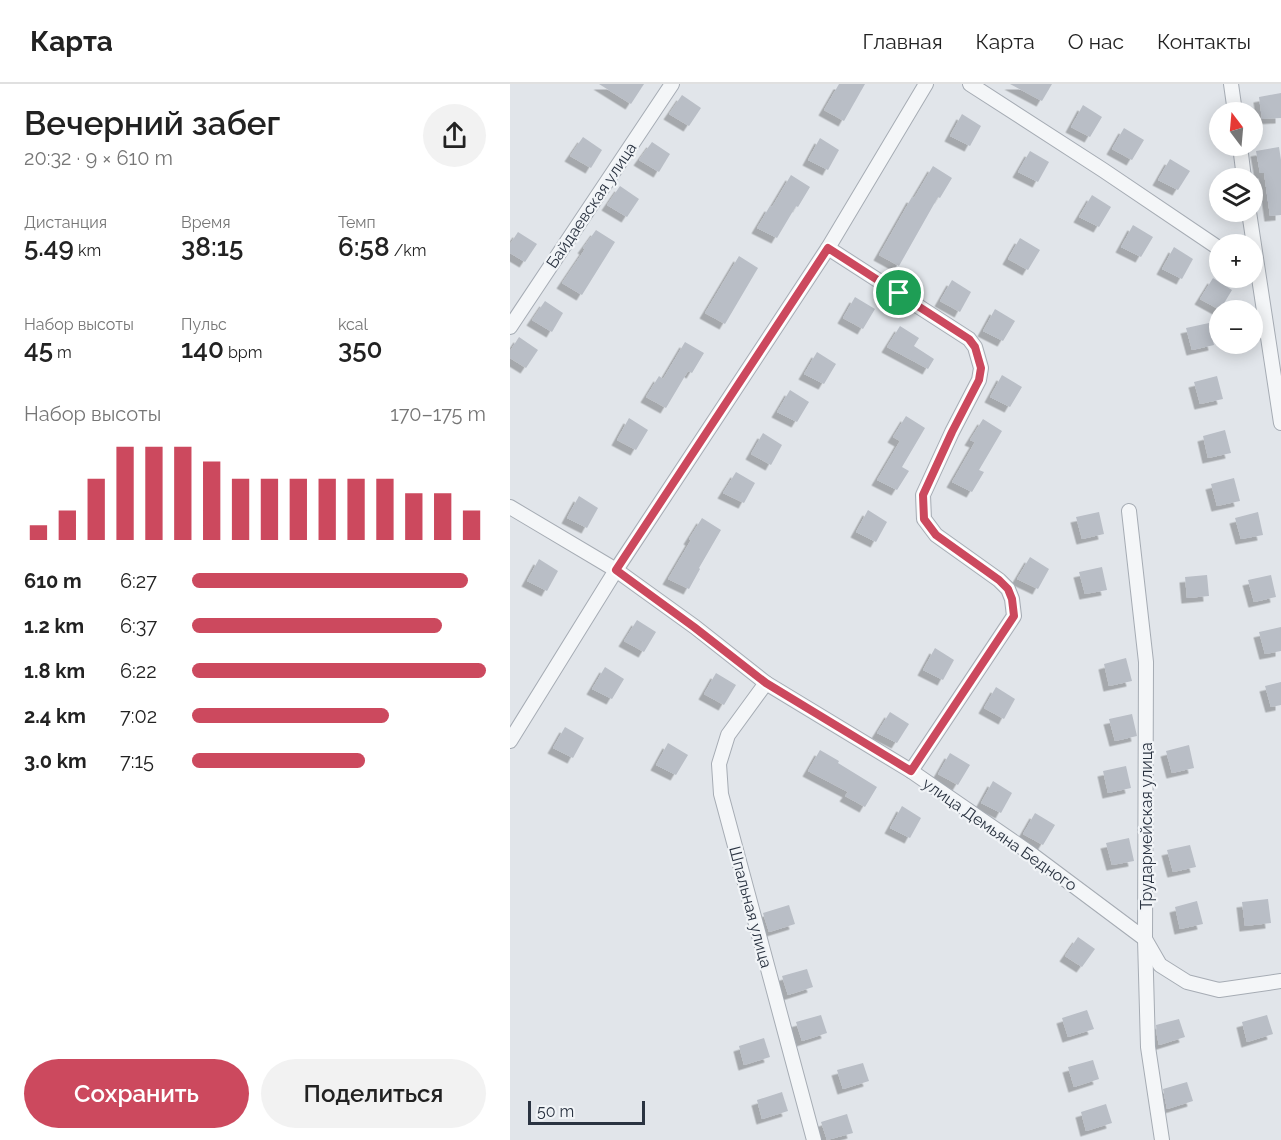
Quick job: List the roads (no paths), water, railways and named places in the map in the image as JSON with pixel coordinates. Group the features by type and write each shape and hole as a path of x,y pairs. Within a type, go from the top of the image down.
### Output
{"street":[{"name":"Байдаевская улица","path":"510,327 672,84"},
{"path":"510,741 616,570 828,248 926,84"},
{"path":"970,84 1209,242"},
{"path":"1231,84 1234,102"},
{"path":"828,248 969,339 975,347 981,368 979,380 923,495 924,519 936,535 999,580 1008,589 1014,616 911,771"},
{"path":"1257,288 1281,423"},
{"name":"улица Демьяна Бедного","path":"510,507 616,570 766,683 911,771 1030,854 1146,939 1160,965 1187,982 1219,990 1281,981"},
{"name":"Трудармейская улица","path":"1129,511 1146,663 1148,1047 1162,1140"},
{"name":"Шпальная улица","path":"766,683 728,735 719,764 721,794 814,1140"}]}
